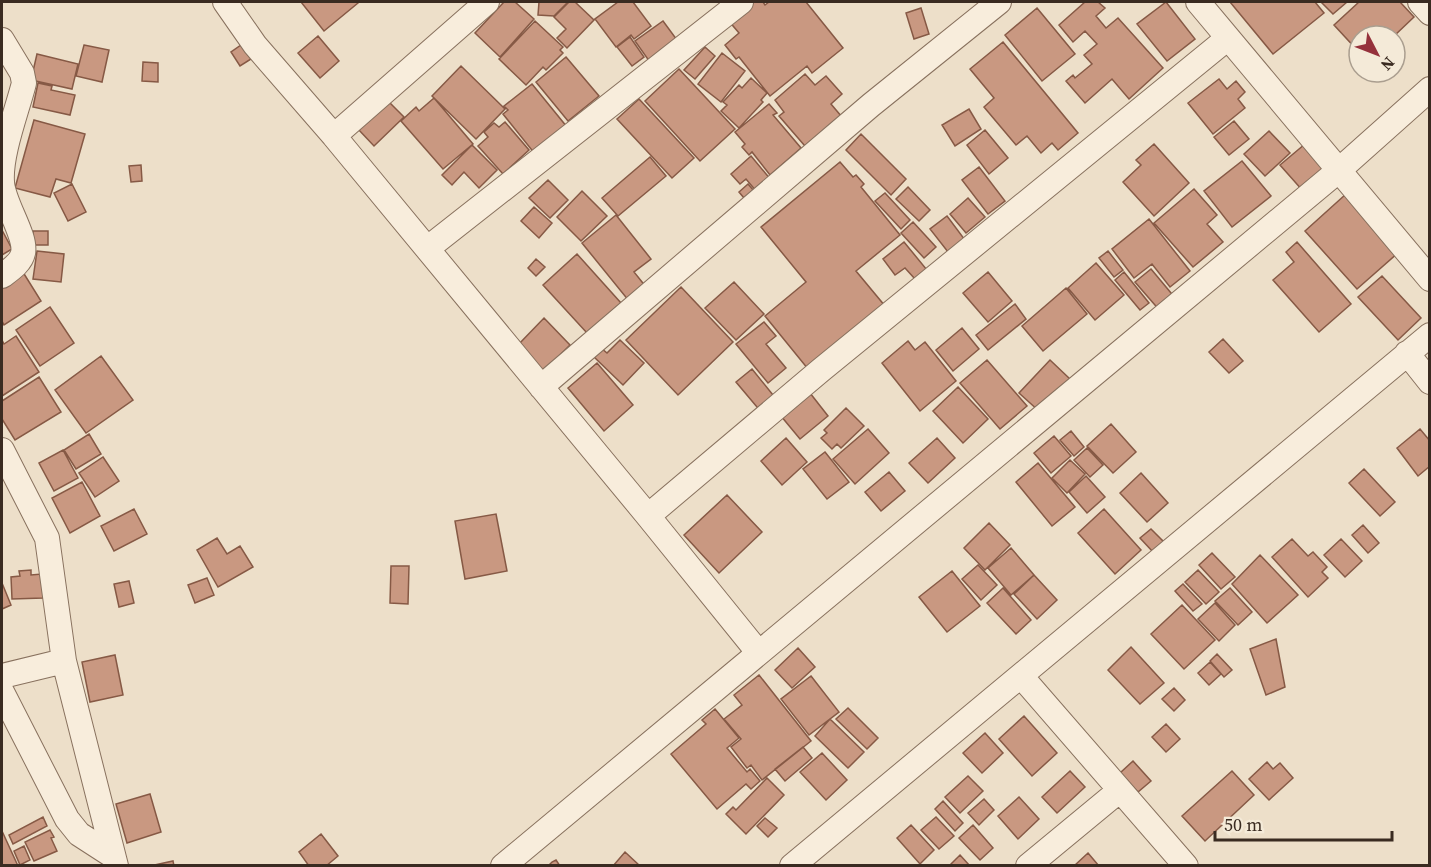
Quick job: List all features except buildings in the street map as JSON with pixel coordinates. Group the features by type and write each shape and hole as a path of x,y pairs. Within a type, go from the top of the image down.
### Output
{"street":[{"path":"334,136 487,2"},
{"path":"428,248 741,2"},
{"path":"542,387 871,105 999,2"},
{"path":"1198,2 1430,279"},
{"path":"1420,2 1430,13"},
{"path":"227,3 255,45 428,248 758,652"},
{"path":"648,516 821,370 1228,38"},
{"path":"2,276 17,264 24,252 22,240 4,197 2,169 24,83 22,73 5,54"},
{"path":"503,866 1338,171 1430,89"},
{"path":"792,866 1430,335"},
{"path":"1407,353 1430,382"},
{"path":"2,450 47,538 64,661 115,861"},
{"path":"2,676 64,661"},
{"path":"1021,676 1186,866"},
{"path":"2,693 68,819 79,834 115,861"},
{"path":"1028,866 1120,790"}]}
